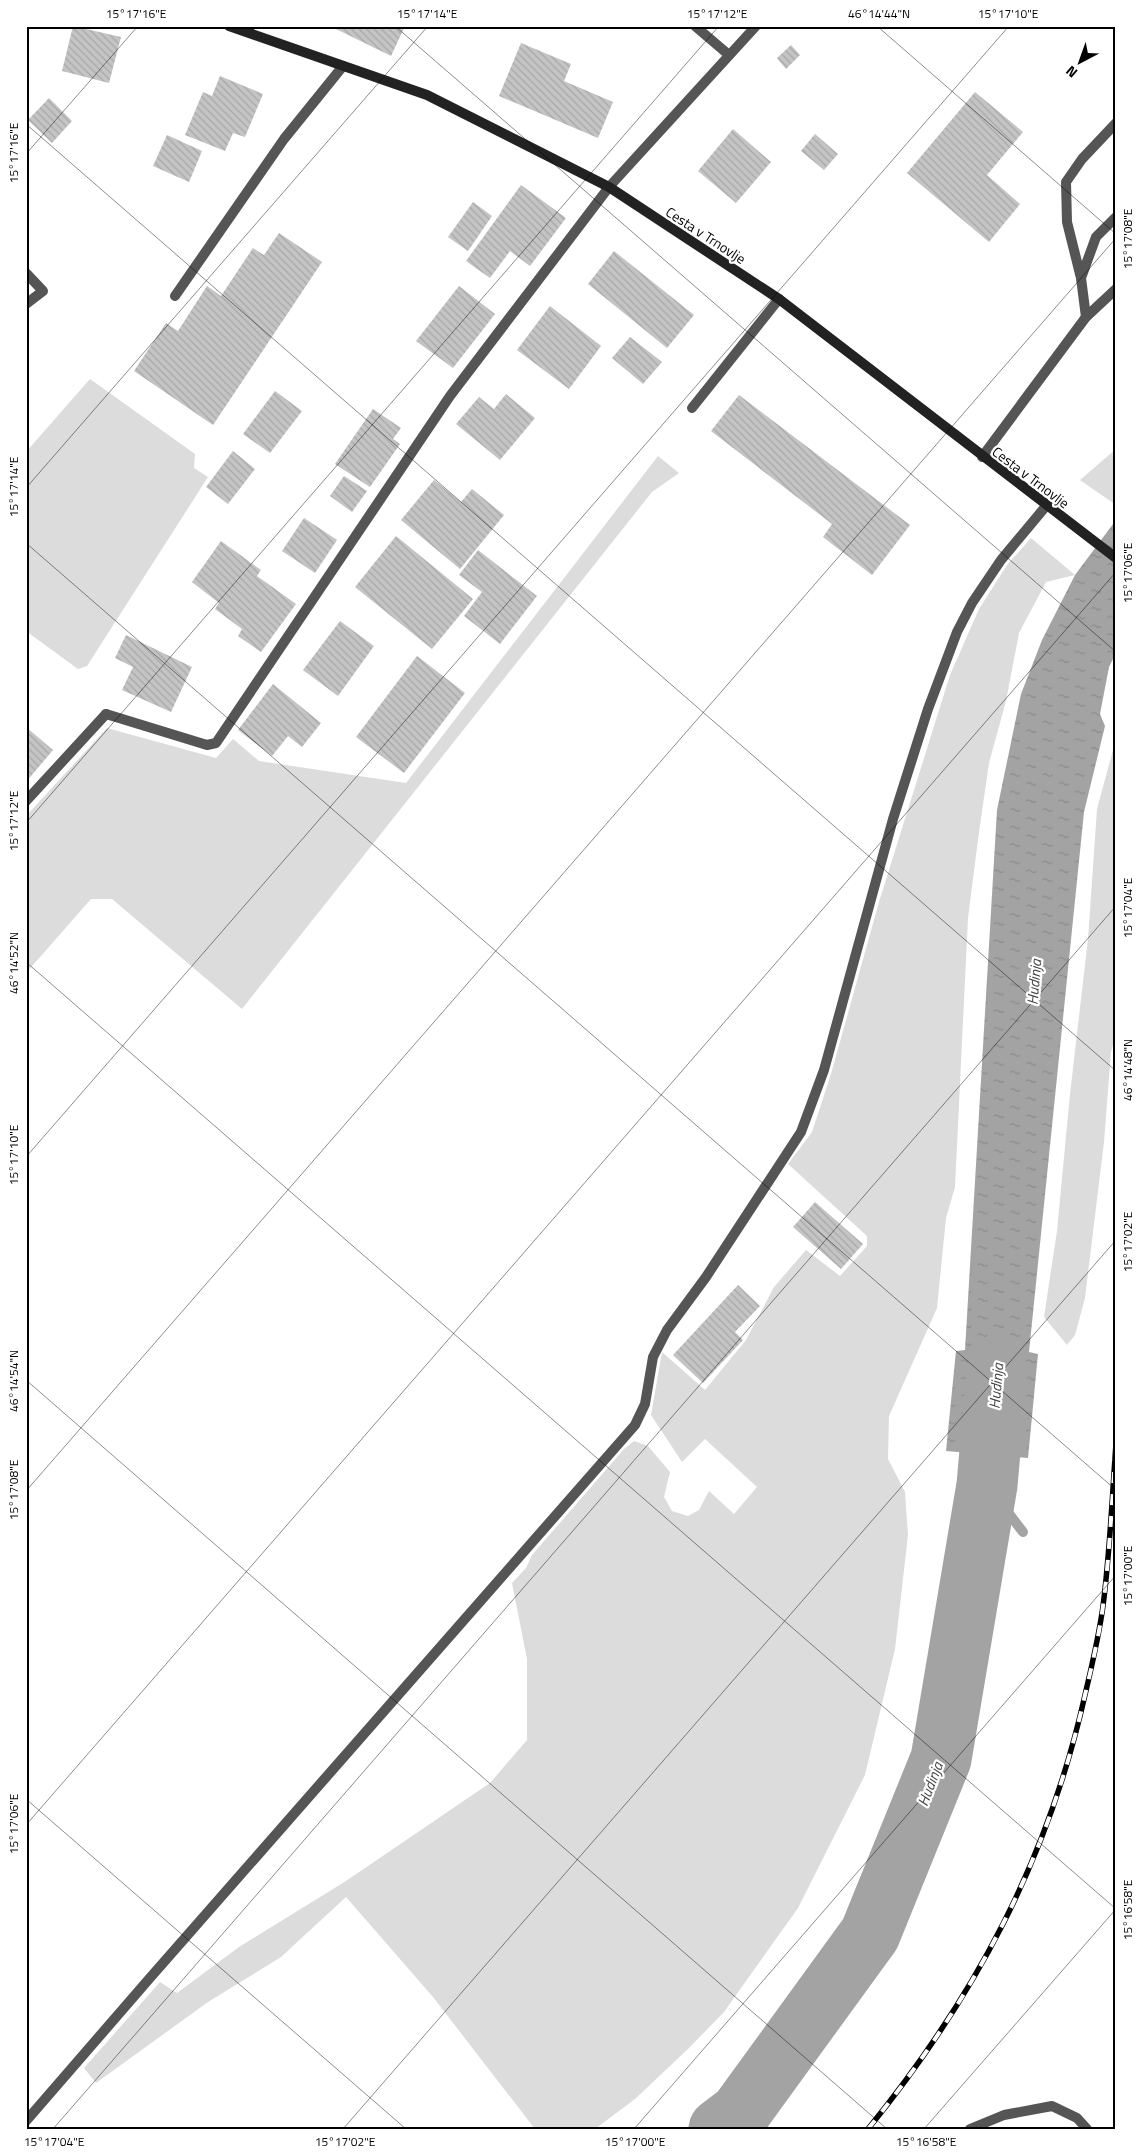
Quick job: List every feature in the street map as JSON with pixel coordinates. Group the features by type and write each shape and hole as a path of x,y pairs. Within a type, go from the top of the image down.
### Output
{"street":[{"name":"Cesta v Trnovlje","path":"229,26 427,95 609,187 779,299 982,457 1116,558"},
{"path":"695,26 728,55"},
{"path":"26,800 106,714 207,745 216,743 450,396 609,187 756,26"},
{"path":"175,296 284,139 343,66"},
{"path":"1086,317 1080,278 1067,222 1066,182 1082,158 1116,123"},
{"path":"1080,278 1096,237 1116,216"},
{"path":"26,273 43,291 26,304"},
{"path":"982,457 1086,317 1116,290"},
{"path":"692,408 779,299"},
{"path":"26,2121 635,1425 646,1404 653,1357 666,1330 706,1277 801,1132 824,1070 896,810 928,709 957,632 972,603 996,567 1046,506"},
{"path":"970,2129 1004,2115 1052,2106 1077,2118 1086,2129"}],"shaded area":[{"path":"90,379 195,454 194,468 208,477 87,666 78,669 26,631 26,452"},
{"path":"1116,449 1116,505 1080,480"},
{"path":"658,456 679,473 652,492 242,1009 112,899 91,899 26,973 26,816 107,728 216,758 233,739 259,761 406,783"},
{"path":"1031,538 1075,575 1046,582 1019,633 1006,701 989,763 968,918 955,1187 946,1218 937,1308 889,1416 888,1459 905,1492 908,1535 895,1649 865,1775 798,1908 724,2012 635,2099 595,2129 535,2129 433,1997 346,1897 281,1957 208,2002 96,2083 84,2068 160,1982 177,1993 239,1947 346,1881 490,1783 527,1740 527,1659 512,1583 526,1568 532,1555 624,1449 634,1441 648,1446 670,1472 664,1497 672,1511 688,1516 699,1510 709,1491 734,1514 757,1487 705,1439 682,1462 651,1415 662,1352 705,1390 746,1340 774,1287 806,1250 840,1276 867,1246 867,1236 788,1164 812,1132 831,1074 879,902 950,675 979,609 1007,565"},
{"path":"1116,739 1116,1033 1111,1052 1104,1142 1085,1298 1075,1335 1067,1345 1044,1317 1057,1231 1070,1094 1088,939 1097,809"}],"water":[{"path":"1116,520 1116,653 1109,667 1100,714 1105,726 1084,812 1029,1352 1038,1354 1028,1458 946,1451 956,1351 965,1350 997,810 1021,694 1042,640 1075,575"}],"building":[{"path":"73,26 121,37 109,83 62,71"},
{"path":"335,26 405,26 391,56 334,28"},
{"path":"521,43 571,64 564,81 613,102 598,138 499,96"},
{"path":"791,45 800,55 786,69 777,58"},
{"path":"220,76 263,94 245,137 233,133 225,151 185,135 203,92 212,96"},
{"path":"975,92 1023,132 987,175 1020,204 989,242 907,173"},
{"path":"49,98 72,121 52,143 28,120"},
{"path":"733,129 771,162 736,203 698,171"},
{"path":"815,134 838,154 824,170 801,151"},
{"path":"167,135 202,151 189,182 153,166"},
{"path":"521,185 566,218 530,266 510,251 490,278 466,261"},
{"path":"473,202 492,216 468,251 448,237"},
{"path":"279,233 322,262 213,425 134,371 166,323 178,331 207,286 221,296 253,248 264,255"},
{"path":"614,251 694,315 667,348 588,284"},
{"path":"459,286 495,314 453,368 416,341"},
{"path":"550,306 601,346 569,389 517,350"},
{"path":"630,337 662,362 643,384 612,358"},
{"path":"275,391 302,411 270,453 243,434"},
{"path":"506,394 535,418 500,460 456,424 479,397 494,409"},
{"path":"739,395 910,525 872,575 823,537 832,524 711,431"},
{"path":"373,409 401,428 393,439 400,444 370,487 335,464"},
{"path":"233,451 255,469 228,504 206,487"},
{"path":"344,476 367,491 352,512 330,496"},
{"path":"434,480 461,502 472,489 504,515 460,569 401,520"},
{"path":"304,518 337,540 315,573 282,551"},
{"path":"396,536 473,599 432,649 355,587"},
{"path":"221,541 261,570 257,576 296,604 261,652 238,636 242,629 215,609 219,603 192,582"},
{"path":"478,550 537,596 500,644 464,616 482,592 459,575"},
{"path":"340,621 374,646 338,696 303,670"},
{"path":"126,635 192,667 171,712 122,690 133,667 115,658"},
{"path":"417,656 465,693 404,773 356,737"},
{"path":"273,684 321,723 302,747 288,736 272,756 238,730"},
{"path":"26,727 53,750 26,782"},
{"path":"815,1202 863,1244 841,1269 793,1227"},
{"path":"738,1285 760,1306 735,1332 743,1340 703,1383 673,1355"}],"waterway":[{"name":"Hudinja","path":"719,2129 740,2113 870,1934 941,1759 987,1485 997,1371"},
{"path":"987,1485 1023,1532"}],"railway":[{"path":"868,2129 907,2079 942,2029 974,1977 1003,1924 1051,1814 1085,1695 1103,1606 1116,1444"}]}
